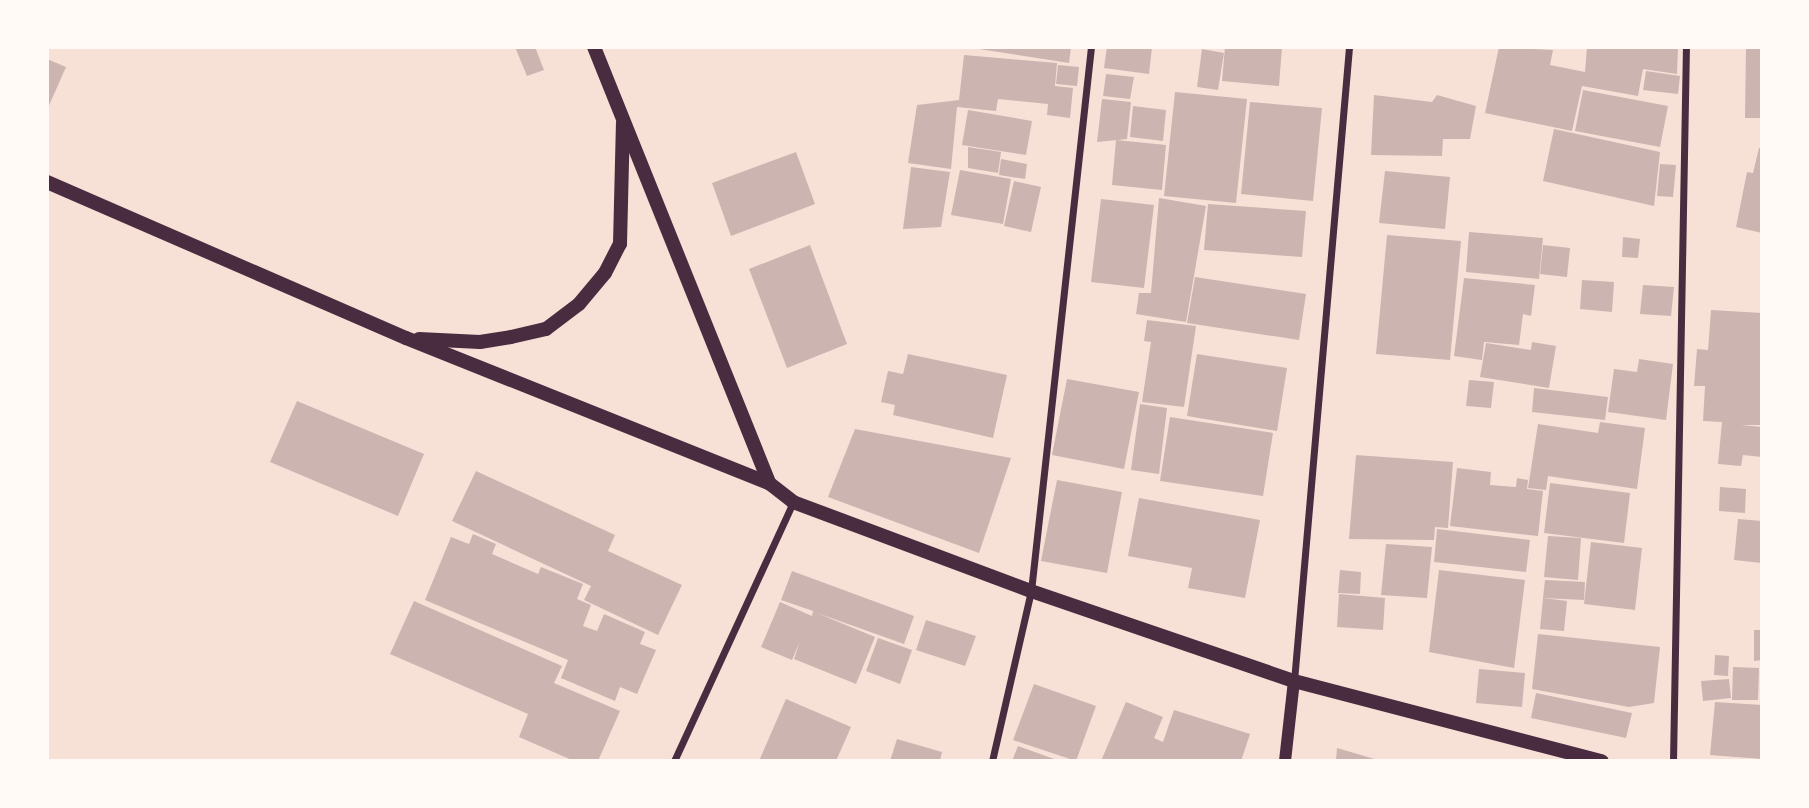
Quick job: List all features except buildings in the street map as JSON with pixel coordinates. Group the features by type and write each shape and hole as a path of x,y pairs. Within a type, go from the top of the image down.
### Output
{"main road":[{"path":"594,47 769,483"},
{"path":"406,338 480,342 511,337 546,329 579,304 605,274 620,244 622,114"},
{"path":"47,183 406,338 769,483 793,502 1031,591 1294,681 1602,761"}],"street":[{"path":"992,761 1031,591 1091,47"},
{"path":"1285,761 1349,47"},
{"path":"1673,761 1686,47"},
{"path":"674,761 793,502"}]}
